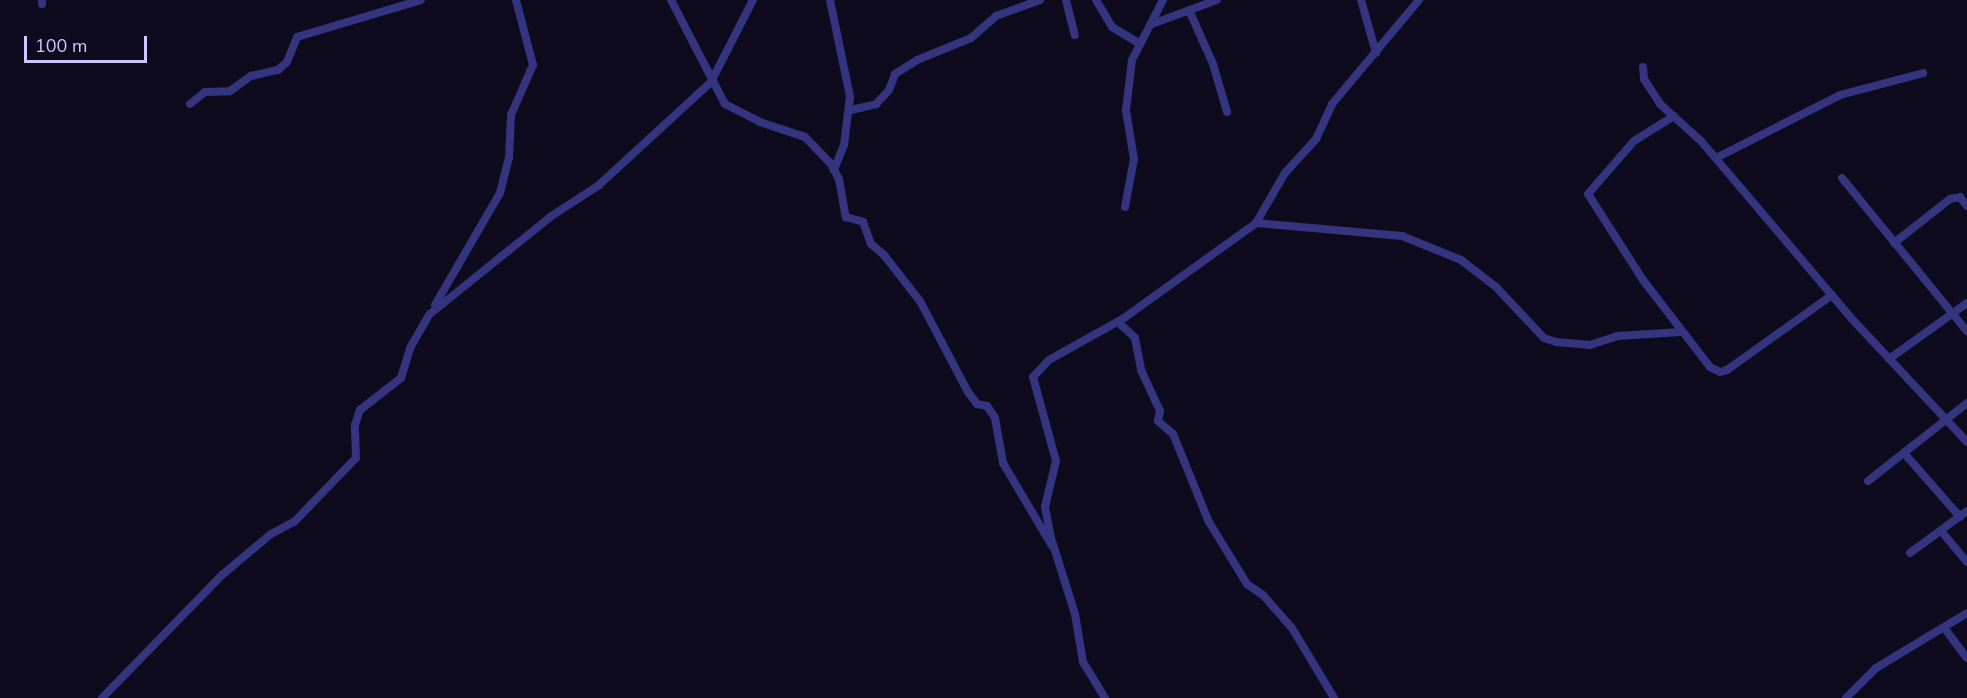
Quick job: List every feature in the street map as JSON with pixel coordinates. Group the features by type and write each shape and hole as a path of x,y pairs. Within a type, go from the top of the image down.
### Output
{"street":[{"path":"190,104 205,92 230,91 251,76 278,70 287,62 297,37 421,0"},
{"path":"102,698 222,574 272,534 294,522 356,458 355,425 360,410 401,378 410,348 500,194 509,158 511,115 533,65 516,0"},
{"path":"671,0 688,28 711,82 725,104 805,136 834,170 846,217 863,222 871,244 884,255 920,301 968,392 977,404 987,406 995,418 1003,463 1054,549"},
{"path":"430,314 528,234 599,185 711,82 753,0"},
{"path":"830,0 850,110 844,145 834,170"},
{"path":"850,110 876,104 889,90 895,74 917,60 971,38 996,16 1040,0"},
{"path":"1061,0 1066,0 1075,35"},
{"path":"1096,0 1112,27 1139,43"},
{"path":"1125,207 1134,159 1126,95 1132,60 1163,0"},
{"path":"1152,24 1217,0"},
{"path":"1361,0 1376,53"},
{"path":"1105,698 1083,662 1075,614 1054,549 1045,507 1056,460 1034,377 1049,360 1118,322 1256,223 1281,178 1316,139 1332,104 1419,0"},
{"path":"1189,10 1213,64 1227,112"},
{"path":"1643,67 1651,92 1716,159 1832,295 1967,442"},
{"path":"1716,159 1831,99 1923,73"},
{"path":"1674,116 1634,141 1588,194 1681,332 1710,367 1720,372 1750,356 1832,295"},
{"path":"1842,178 1967,331"},
{"path":"1894,243 1950,199 1960,196 1967,206"},
{"path":"1256,223 1402,236 1461,260 1496,287 1544,338 1556,342 1590,345 1617,336 1681,332"},
{"path":"1889,359 1967,303"},
{"path":"1118,322 1136,338 1141,370 1160,411 1158,421 1173,434 1209,522 1247,584 1263,595 1292,628 1335,698"},
{"path":"1868,481 1967,403"},
{"path":"1904,453 1963,514 1910,553"},
{"path":"1941,531 1967,561"},
{"path":"1846,698 1876,668 1945,629 1967,613"},
{"path":"1945,629 1967,658"}]}
